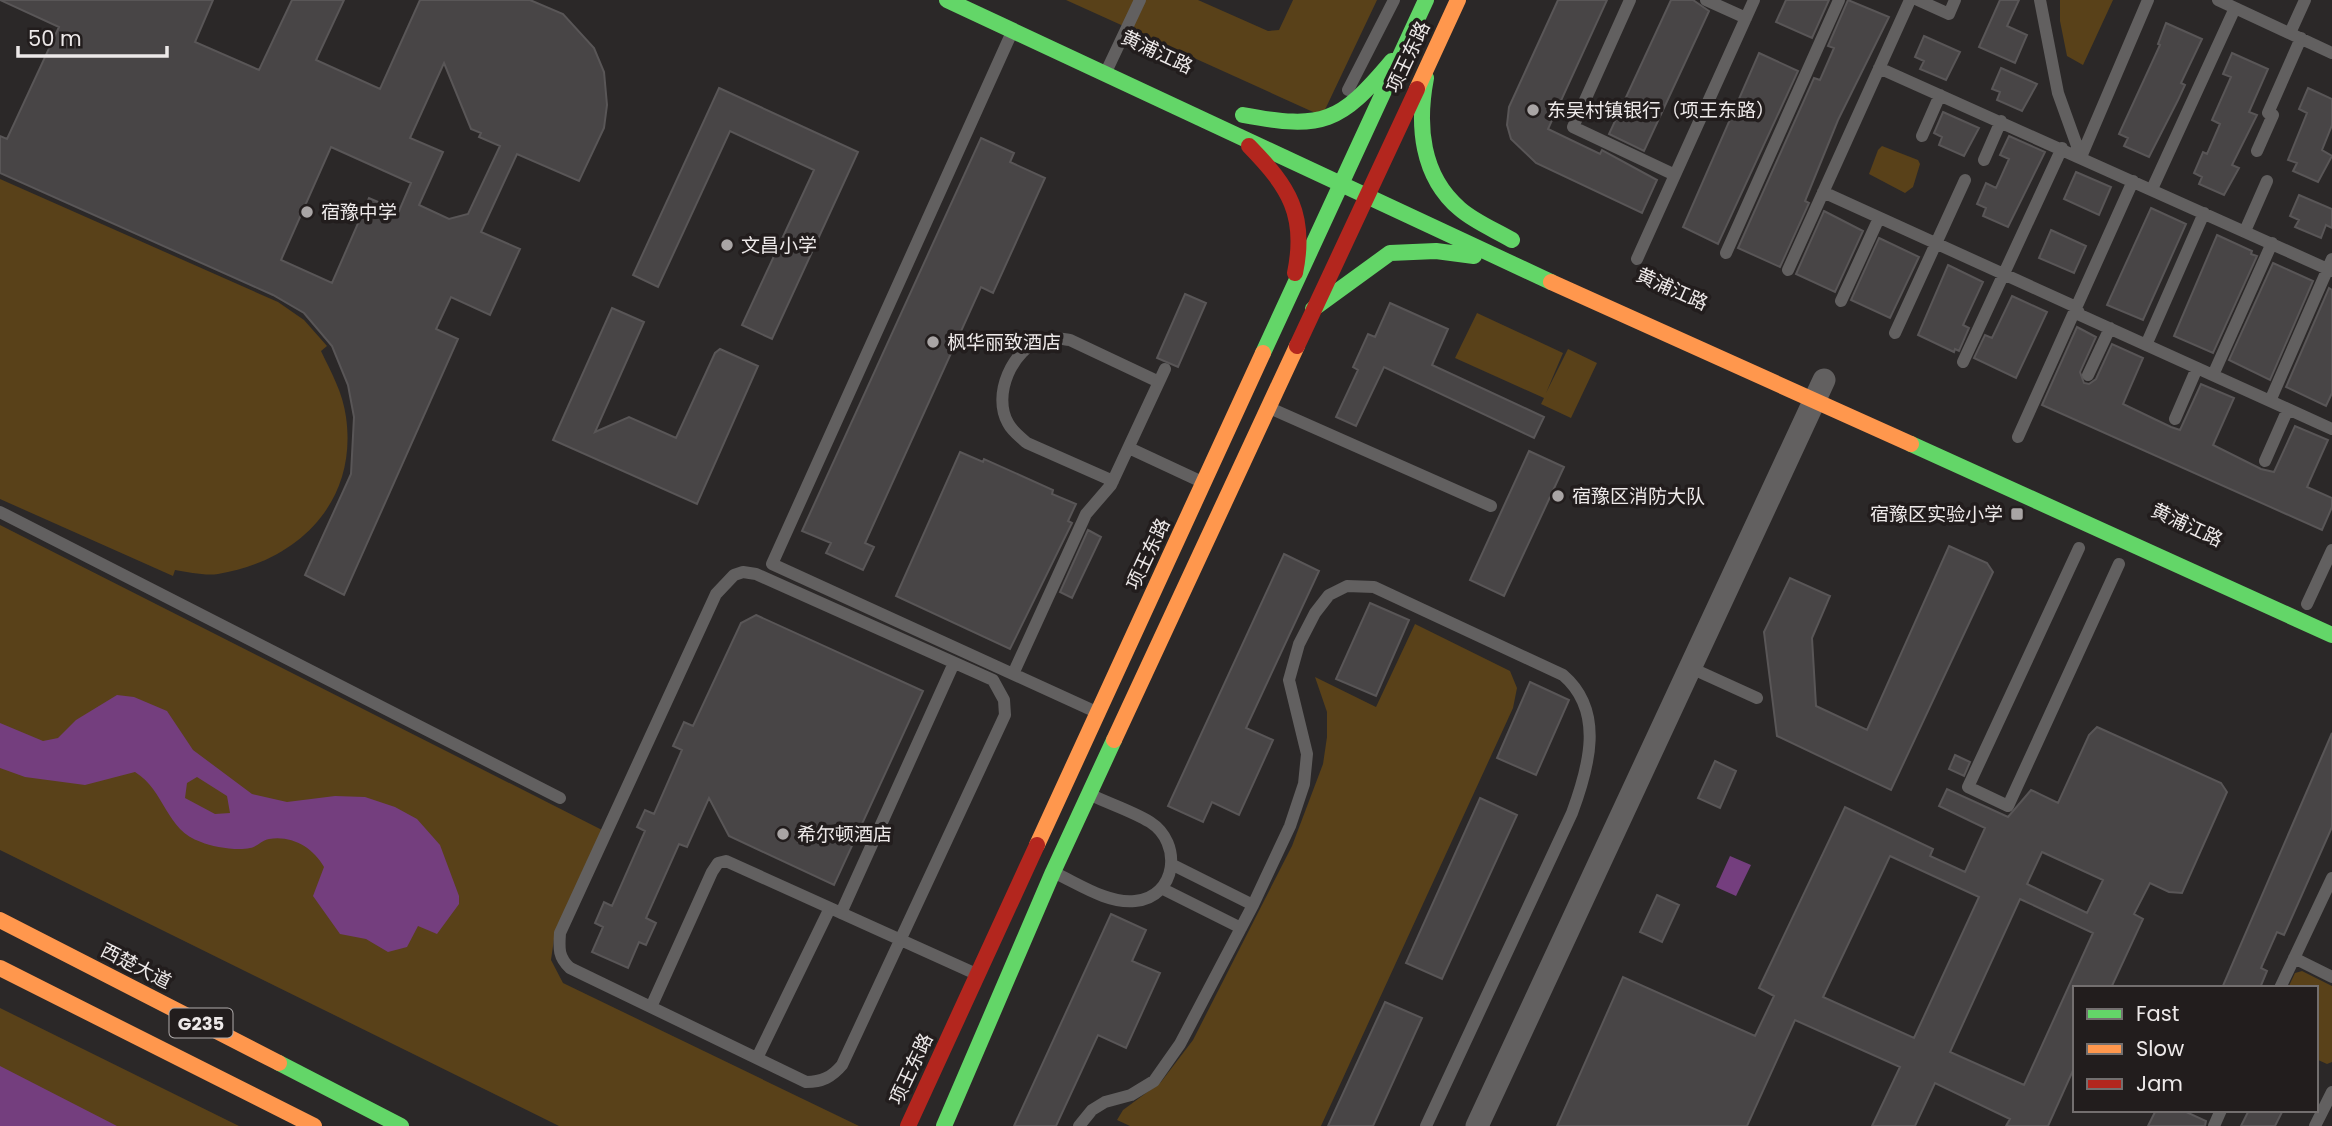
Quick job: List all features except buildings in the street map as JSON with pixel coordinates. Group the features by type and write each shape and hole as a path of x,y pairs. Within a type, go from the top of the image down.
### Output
{"main road":[{"name":"黄浦江路","path":"947,0 990,9 1013,31 1342,182 1503,260 1822,385 2332,635"},
{"name":"项王东路","path":"908,1126 1342,182 1345,160 1426,0"},
{"name":"项王东路","path":"944,1126 1053,872 1367,194 1383,177 1458,0"},
{"path":"1291,136 1238,112 1302,125 1330,120 1370,88 1406,42"},
{"path":"1426,198 1518,243 1461,210 1441,190 1428,165 1421,138 1420,103 1432,56"},
{"path":"1235,132 1277,173 1296,209 1302,249 1290,295"},
{"path":"1345,160 1383,177"},
{"path":"1313,309 1390,253 1444,251 1503,260"},
{"name":"西楚大道","path":"0,920 401,1126"},
{"name":"G235","path":"0,968 314,1126"}],"street":[{"path":"1477,1126 1822,385"}],"lane":[{"path":"1106,72 1140,0"},
{"path":"1322,116 1344,96 1359,74 1394,0"},
{"path":"1630,0 1573,127 1675,175"},
{"path":"1706,0 1746,18"},
{"path":"1637,259 1754,0"},
{"path":"1726,253 1839,0"},
{"path":"1788,270 1910,0"},
{"path":"1917,0 1949,14 1955,0"},
{"path":"2040,0 2058,93 2081,157"},
{"path":"2081,157 2148,0"},
{"path":"2218,0 2332,53"},
{"path":"2257,151 2273,115 2268,113 2296,36 2305,0"},
{"path":"2152,189 2235,8"},
{"path":"1013,31 772,564 1098,712"},
{"path":"1879,68 2272,243 2331,266 2270,401"},
{"path":"1922,136 1940,95"},
{"path":"1984,160 2001,121"},
{"path":"1964,362 2062,148"},
{"path":"1895,333 1965,180"},
{"path":"2018,437 2133,181"},
{"path":"2245,231 2267,181"},
{"path":"1823,192 2076,307 2080,315 2331,426"},
{"path":"2146,345 2204,213"},
{"path":"1841,301 1879,218"},
{"path":"2213,375 2272,243"},
{"path":"2088,375 2110,328"},
{"path":"1113,481 1027,443 1016,433 1003,412 1005,381 1022,353 1044,339 1055,338 1070,340 1159,382"},
{"path":"2175,419 2197,368"},
{"path":"1013,674 1086,514 1113,481 1165,369"},
{"path":"1243,396 1491,506"},
{"path":"2265,461 2288,409"},
{"path":"1129,448 1228,494"},
{"path":"0,512 560,798"},
{"path":"2079,548 1968,787 2008,806 2119,564"},
{"path":"2307,604 2332,550"},
{"path":"743,572 755,574 954,663 993,680 1004,700 1004,715 842,1065 835,1073 817,1082 806,1082 570,968 562,960 558,950 560,933 716,594 734,575 743,572"},
{"path":"1079,1126 1092,1110 1105,1102 1131,1096 1154,1081 1180,1044 1253,905 1290,827 1304,784 1307,754 1289,680 1299,645 1315,614 1329,595 1347,586 1374,587 1563,675 1577,687 1592,742 1584,782 1573,813 1426,1126"},
{"path":"757,1058 836,910 954,663"},
{"path":"1691,668 1757,698"},
{"path":"1030,861 1112,899 1133,902 1151,898 1163,889 1172,855 1164,835 1151,822 1065,783"},
{"path":"650,1007 718,863 726,861 978,975"},
{"path":"1171,864 1253,905"},
{"path":"2281,986 2332,878"},
{"path":"1163,889 1241,928"},
{"path":"2294,958 2332,977"},
{"path":"2315,1126 2332,1092"}],"shaded area":[{"path":"1066,0 1198,0 1268,31 1279,30 1293,0 1377,0 1322,116"},
{"path":"2060,0 2113,0 2083,65 2067,56 2060,21"},
{"path":"1882,146 1918,160 1920,164 1913,187 1905,193 1869,174"},
{"path":"0,179 278,302 304,320 327,346 321,351 342,400 346,417 347,447 342,475 332,500 317,522 297,541 274,556 247,567 218,574 175,570 173,576 0,499"},
{"path":"1477,313 1563,353 1546,393 1568,349 1597,363 1571,418 1541,404 1544,398 1455,358"},
{"path":"0,525 604,831 554,939 551,960 563,983 859,1126 559,1126 0,850"},
{"path":"1415,624 1510,671 1517,688 1513,708 1321,1126 1130,1126 1117,1120 1123,1110 1161,1082 1193,1040 1292,846 1323,764 1327,737 1327,712 1315,677 1376,707"},
{"path":"117,695 134,697 167,711 193,750 252,794 287,802 335,796 365,797 395,807 417,819 440,845 459,896 459,904 437,934 418,926 407,947 388,952 366,939 340,934 313,896 324,867 308,848 301,844 277,838 239,849 218,847 189,837 173,820 153,789 135,772 85,785 25,777 0,768 0,723 43,741 58,738 76,720","holes":["197,777 227,796 230,813 215,814 185,798 187,783"]},
{"path":"1730,856 1751,865 1736,896 1716,887"},
{"path":"2302,971 2332,986 2332,1062 2327,1064 2318,1060 2318,986 2289,986 2295,973"},
{"path":"0,1008 239,1126 0,1126"},
{"path":"0,1066 117,1126 0,1126"}],"traffic: fast":[{"path":"947,0 1551,282"},
{"path":"1263,353 1426,0"},
{"path":"1243,115 1293,122 1328,117 1358,98 1392,61"},
{"path":"1426,78 1423,131 1425,149 1437,181 1447,196 1466,214 1512,240"},
{"path":"1313,309 1390,253 1436,251 1474,256"},
{"path":"1911,444 2332,635"},
{"path":"944,1126 1053,872 1114,740"},
{"path":"279,1063 401,1126"}],"traffic: slow":[{"path":"1417,89 1458,0"},
{"path":"1551,282 1911,444"},
{"path":"1114,740 1297,346"},
{"path":"1037,845 1263,353"},
{"path":"0,920 279,1063"},
{"path":"0,968 314,1126"}],"traffic: jam":[{"path":"1297,346 1417,89"},
{"path":"1249,146 1275,175 1292,203 1298,234 1295,273"},
{"path":"908,1126 1037,845"}],"place":[{"name":"东吴村镇银行（项王东路）","path":"1533,110"},
{"name":"宿豫中学","path":"307,212"},
{"name":"文昌小学","path":"727,245"},
{"name":"枫华丽致酒店","path":"933,342"},
{"name":"宿豫区消防大队","path":"1558,496"},
{"name":"宿豫区实验小学","path":"2017,514"},
{"name":"希尔顿酒店","path":"783,834"}]}
